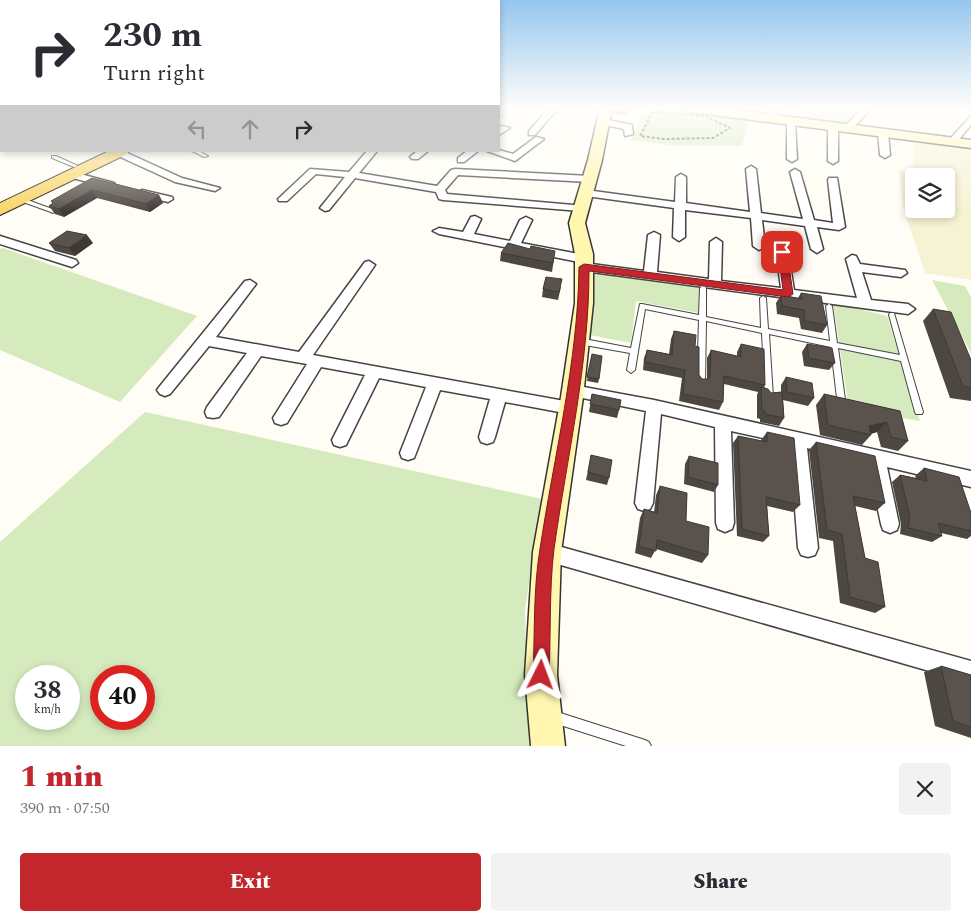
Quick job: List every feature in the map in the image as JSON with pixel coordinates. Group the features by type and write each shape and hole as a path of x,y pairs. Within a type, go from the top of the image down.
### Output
{"main road":[{"path":"0,202 114,152"},
{"path":"0,210 22,200 74,170"}],"street":[{"path":"495,152 515,158 529,143"},
{"path":"548,746 541,675 547,552 572,400 584,303 584,263 577,223 598,143"},
{"path":"792,143 792,159"},
{"path":"833,143 833,161"},
{"path":"884,143 885,155"},
{"path":"114,152 179,180 215,188"},
{"path":"325,208 371,152"},
{"path":"461,160 472,152"},
{"path":"751,169 759,246"},
{"path":"74,170 117,187"},
{"path":"283,200 314,171 352,176 442,194 586,193"},
{"path":"436,206 454,172 586,193 839,226 833,180"},
{"path":"795,172 817,250"},
{"path":"679,237 682,177"},
{"path":"134,191 168,199"},
{"path":"466,236 475,219"},
{"path":"514,245 526,220"},
{"path":"439,231 514,245 584,263 709,286 908,309"},
{"path":"650,276 654,235"},
{"path":"0,240 72,263"},
{"path":"709,286 716,242"},
{"path":"782,252 788,294"},
{"path":"865,304 853,263 901,274"},
{"path":"281,418 310,360 369,265"},
{"path":"165,390 250,284"},
{"path":"206,340 499,395 654,406 971,479"},
{"path":"213,412 257,350"},
{"path":"340,440 374,372"},
{"path":"408,453 435,383"},
{"path":"487,438 499,395"},
{"path":"644,503 654,406"},
{"path":"723,422 725,523"},
{"path":"798,439 808,548"},
{"path":"876,458 890,524"},
{"path":"547,552 971,672"}],"lane":[{"path":"196,152 206,156"},
{"path":"54,157 74,170"},
{"path":"22,200 53,211"},
{"path":"702,383 703,319 709,286"},
{"path":"763,298 769,397"},
{"path":"631,370 642,306 904,359"},
{"path":"829,306 842,407"},
{"path":"892,315 919,412"},
{"path":"579,341 634,352"},
{"path":"544,715 645,746"}],"shaded area":[{"path":"916,143 942,143 971,147 971,280 925,273 907,218 955,218 955,168 912,168"},
{"path":"899,170 905,170 905,213"}],"green space":[{"path":"653,143 743,143 742,146 678,146"},
{"path":"3,248 197,316 120,402 0,350 0,249"},
{"path":"593,273 700,288 699,313 636,301 631,343 590,335"},
{"path":"932,280 965,286 971,297 971,353"},
{"path":"833,303 887,316 920,421 849,409"},
{"path":"145,412 542,499 525,610 529,746 0,746 0,542"}],"building":[{"path":"92,178 159,195 146,204 92,190 59,209 49,206 53,203 51,201"},
{"path":"67,231 87,235 69,248 49,243"},
{"path":"508,243 530,249 531,246 555,251 553,263 501,253"},
{"path":"546,277 562,279 559,292 543,289"},
{"path":"801,293 821,296 827,325 805,321 804,310 782,306 781,295 802,299"},
{"path":"933,309 951,312 971,360 971,388 963,386"},
{"path":"674,331 696,335 695,346 699,347 699,375 702,379 708,379 710,376 711,350 741,357 741,344 764,349 765,385 724,376 723,402 683,394 685,370 645,362 647,350 672,355"},
{"path":"807,344 832,348 835,363 809,358"},
{"path":"592,354 602,356 599,379 587,377"},
{"path":"786,377 812,383 814,398 787,392"},
{"path":"761,387 768,389 771,393 782,392 784,418 765,414 765,411 762,410"},
{"path":"592,394 621,400 619,410 590,404"},
{"path":"824,394 900,411 908,441 891,437 887,422 869,426 871,435 828,425"},
{"path":"767,432 794,438 800,505 766,497 769,536 742,529 738,436 767,442"},
{"path":"816,442 875,456 885,503 853,496 865,558 878,562 885,607 850,597 842,534 827,530"},
{"path":"591,455 612,460 609,478 588,472"},
{"path":"689,456 718,463 718,485 688,477"},
{"path":"924,468 959,477 971,513 971,531 938,523 942,536 908,528 910,517 900,475 927,481"},
{"path":"660,486 687,493 686,521 709,527 708,555 657,540 656,551 639,546 644,509 657,513"},
{"path":"941,666 971,675 971,727 953,721"}],"route":[{"path":"541,675 547,552 558,472 572,397 584,303 584,267 788,294 782,252"}]}
